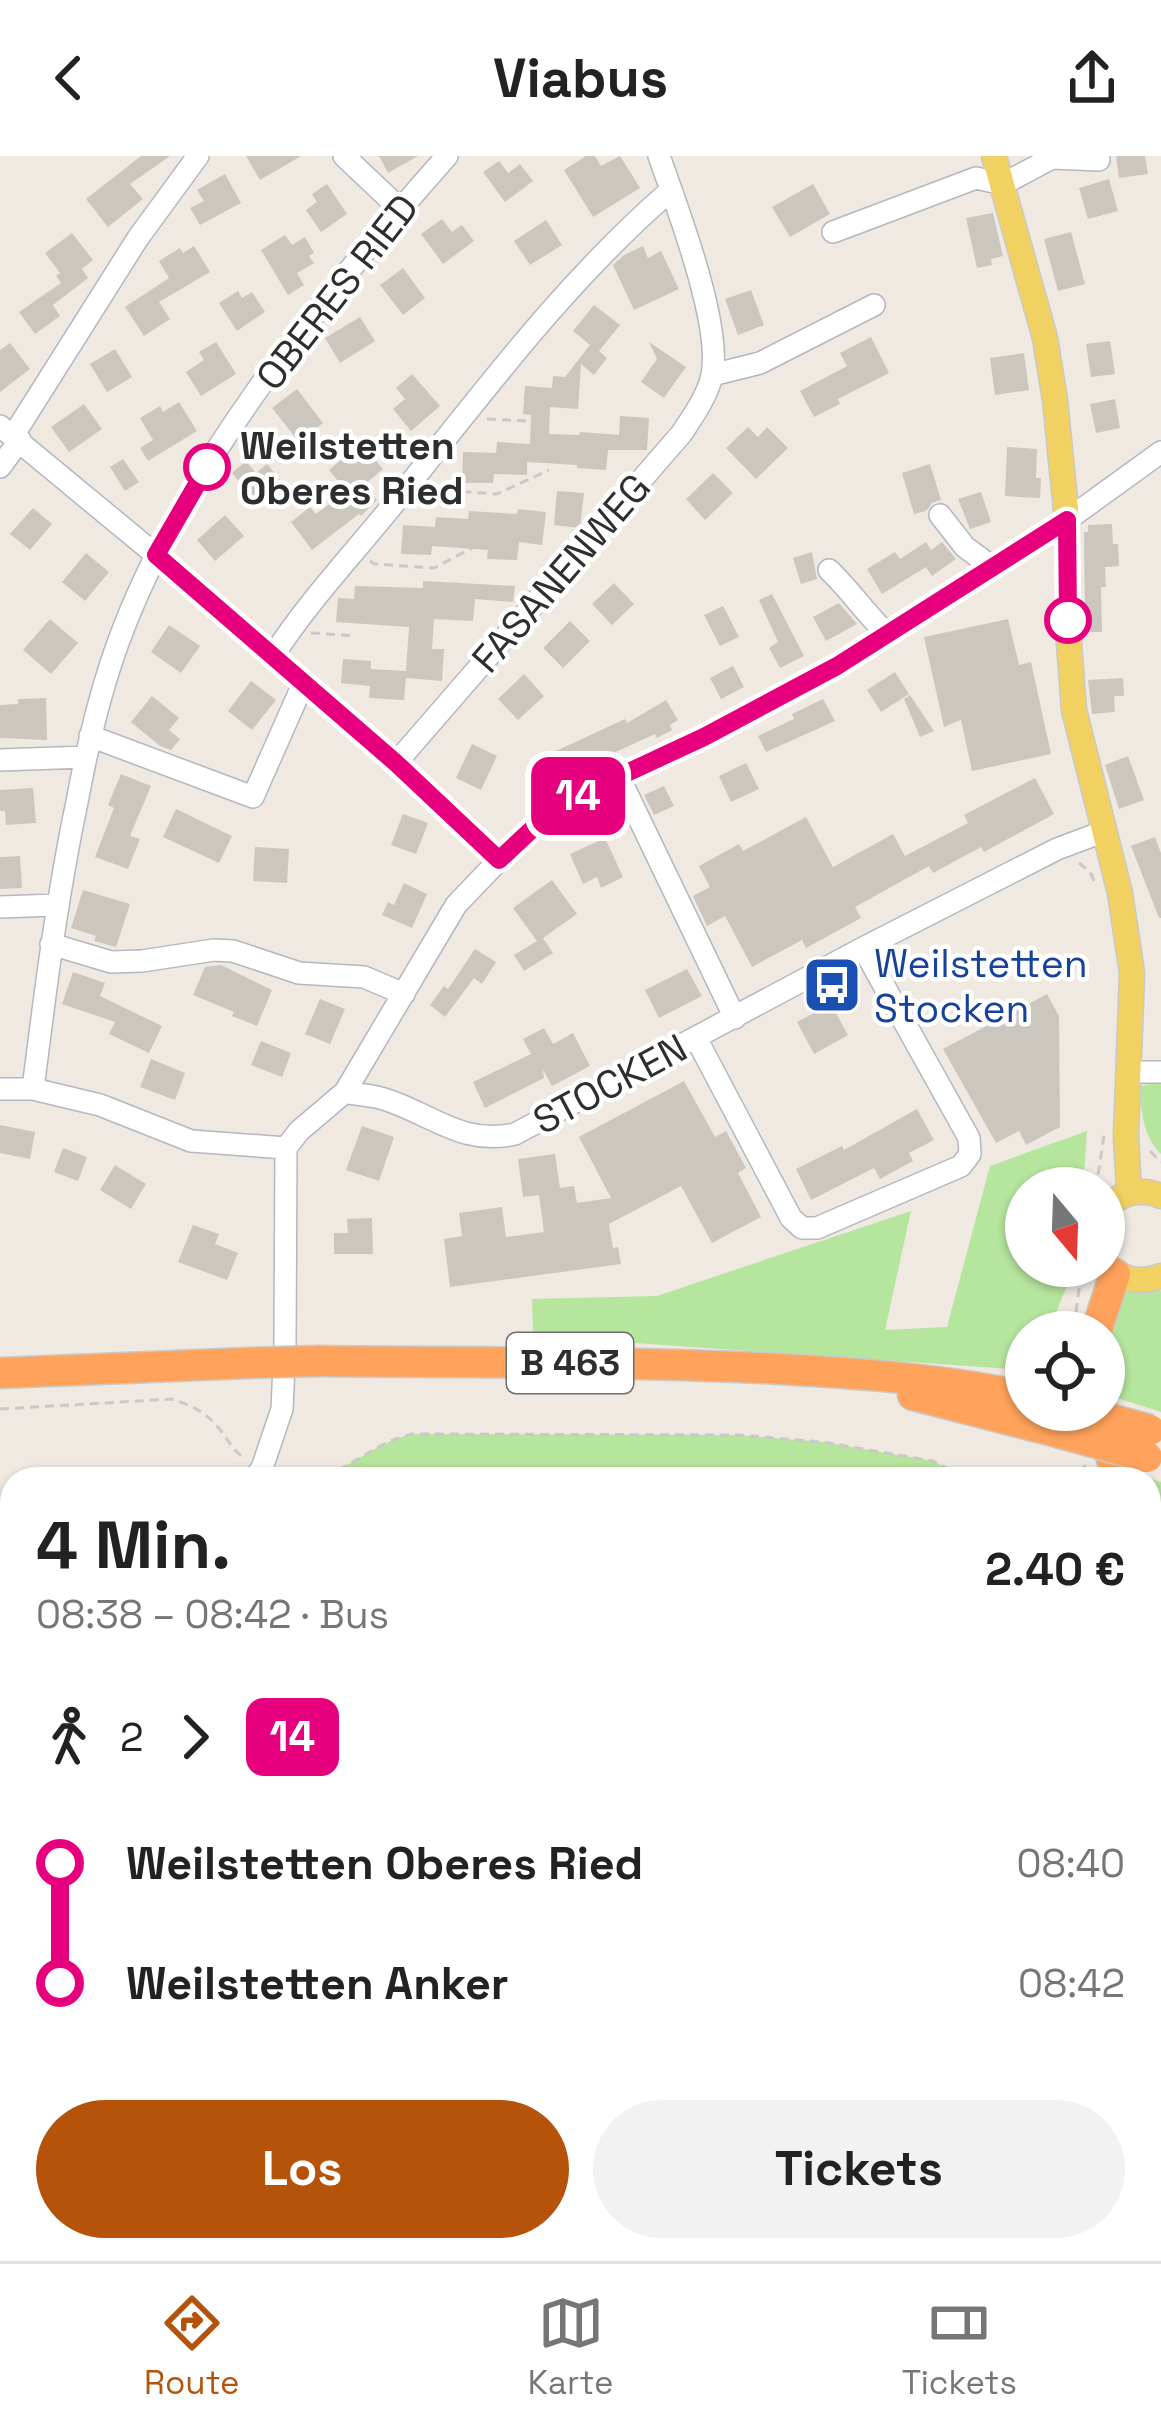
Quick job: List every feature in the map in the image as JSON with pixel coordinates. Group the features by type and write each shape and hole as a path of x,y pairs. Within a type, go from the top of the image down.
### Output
{"highway":[{"name":"B 463","path":"0,1373 320,1361 688,1364 820,1371 1005,1392"},
{"name":"B 463","path":"820,1371 1005,1408"},
{"path":"1103,1431 1114,1467"},
{"name":"B 463","path":"1104,1431 1155,1445"}],"main road":[{"path":"994,156 1046,338 1067,520 1068,630 1075,710 1120,893 1132,974 1126,1136 1129,1192"},
{"path":"1125,1194 1142,1191 1161,1196"},
{"path":"1125,1277 1144,1282 1161,1276"}],"street":[{"path":"0,467 11,434 137,238 198,156"},
{"path":"344,156 400,209"},
{"name":"OBERES RIED","path":"33,1089 56,905 88,746 118,644 156,555 220,446 310,320 447,156"},
{"path":"659,156 703,294 712,336 712,376 760,363 874,305"},
{"path":"833,232 976,178 1003,184 1052,158 1099,160"},
{"path":"273,656 296,621 577,280 671,190"},
{"name":"FASANENWEG","path":"396,763 682,434 712,376"},
{"path":"11,434 396,763 499,860"},
{"path":"260,1467 282,1409 286,1148 299,1131 346,1093 456,905 544,818 575,797 837,666 1067,520 1161,452"},
{"path":"940,515 965,547 992,567"},
{"path":"830,570 887,634"},
{"path":"0,760 88,746 253,797 303,684"},
{"name":"STOCKEN","path":"619,777 735,1018"},
{"name":"STOCKEN","path":"346,1093 383,1099 471,1137 515,1134 863,948 1057,849 1105,831"},
{"path":"0,907 56,905"},
{"path":"51,944 111,962 233,951 298,973 364,977 404,994"},
{"path":"697,1038 791,1218 802,1228 817,1228 961,1166 970,1154 969,1138 863,948"},
{"path":"1130,1079 1133,1072 1161,1072"},
{"path":"0,1089 33,1089 100,1106 191,1141 286,1148"}],"path":[{"path":"461,418 529,421"},
{"path":"418,473 439,490 497,494 549,470"},
{"path":"355,549 375,564 434,568 472,548"},
{"path":"296,621 312,634 356,636"},
{"path":"1057,849 1090,872 1098,890"},
{"path":"1100,1167 1105,1130"},
{"path":"0,1409 172,1399 199,1409 251,1467"},
{"path":"347,1467 391,1438 413,1434 738,1435 824,1442 945,1467"}],"green space":[{"path":"1161,1081 1161,1154 1146,1131 1141,1086"},
{"path":"1087,1131 1084,1167 1005,1167 1005,1287 1066,1287 1057,1311 1005,1311 1005,1369 533,1336 532,1299 657,1296 911,1211 885,1330 947,1327 990,1166"},
{"path":"1144,1285 1161,1291 1161,1412 1125,1400 1125,1311 1110,1311 1129,1290"},
{"path":"413,1434 738,1435 823,1442 945,1467 342,1467"}],"building":[{"path":"141,156 170,156 130,184 143,199 108,227 86,199"},
{"path":"246,156 301,156 260,180"},
{"path":"379,156 418,156 388,173"},
{"path":"586,156 595,156 601,166 620,156 640,188 593,217 564,170"},
{"path":"1116,156 1145,156 1148,174 1119,178"},
{"path":"499,161 508,173 520,164 533,181 505,202 483,172"},
{"path":"225,174 241,203 200,225 190,208 204,201 197,190"},
{"path":"1109,179 1118,211 1088,219 1079,188"},
{"path":"327,184 347,214 321,232 306,210 317,202 312,194"},
{"path":"813,184 830,214 790,237 772,207"},
{"path":"993,213 1003,256 977,268 966,218"},
{"path":"442,219 452,232 462,225 474,241 443,264 421,234"},
{"path":"546,220 562,245 530,265 514,241"},
{"path":"1071,232 1085,284 1058,291 1044,239"},
{"path":"72,233 93,260 82,269 88,278 53,305 60,316 35,334 19,312 61,283 56,276 60,273 45,253"},
{"path":"285,235 292,245 305,237 314,253 309,256 314,263 297,273 304,285 288,295 261,250"},
{"path":"194,246 210,272 159,302 170,319 144,336 125,307 169,278 159,261 180,248 183,253"},
{"path":"643,246 648,258 661,251 679,289 634,310 613,265"},
{"path":"403,268 425,298 403,315 380,285"},
{"path":"751,290 764,325 738,335 725,299"},
{"path":"238,291 242,298 252,292 265,312 237,331 219,303"},
{"path":"594,305 620,325 599,351 607,358 594,375 581,364 578,409 550,407 549,434 619,435 620,416 649,418 647,450 608,450 606,470 527,462 527,475 494,474 493,483 462,483 463,452 496,453 497,442 530,444 531,415 523,414 525,386 552,388 553,376 565,377 590,345 573,331"},
{"path":"360,317 375,341 340,363 325,338"},
{"path":"871,337 889,373 814,417 800,391 847,366 840,353"},
{"path":"1110,341 1115,374 1091,377 1086,344"},
{"path":"216,342 236,374 201,396 186,372 204,360 199,352"},
{"path":"649,342 686,367 664,398 641,382 657,359"},
{"path":"10,343 30,369 0,392 0,350"},
{"path":"115,349 132,377 107,392 90,364"},
{"path":"1024,353 1029,390 995,395 990,358"},
{"path":"412,374 440,406 411,431 393,409 405,399 396,388"},
{"path":"297,389 323,423 299,442 272,408"},
{"path":"1115,399 1120,428 1096,433 1090,404"},
{"path":"179,402 197,431 148,461 140,448 153,440 140,418"},
{"path":"84,404 102,429 69,452 51,427"},
{"path":"748,427 758,437 767,427 788,448 756,479 726,448"},
{"path":"361,443 383,469 364,485 377,500 312,550 291,522 310,507 316,514 346,491 329,470"},
{"path":"1007,447 1037,449 1040,498 1005,496"},
{"path":"123,459 139,482 125,491 110,467"},
{"path":"246,461 256,473 267,464 282,482 257,503 232,473"},
{"path":"930,464 941,500 914,514 902,473"},
{"path":"713,473 733,493 705,520 686,499"},
{"path":"557,491 584,493 580,528 554,525"},
{"path":"981,492 991,522 970,529 958,499"},
{"path":"33,508 52,524 30,550 10,534"},
{"path":"518,509 546,512 542,545 519,542 517,560 487,559 488,550 432,546 431,555 401,554 403,525 435,527 436,517 468,519 469,511 517,514"},
{"path":"225,515 244,536 215,561 197,540"},
{"path":"1112,524 1119,566 1105,567 1102,632 1085,632 1084,532 1088,525"},
{"path":"926,542 931,550 942,542 956,559 932,576 926,567 882,594 867,569 895,552 900,559"},
{"path":"812,552 817,579 801,584 793,558"},
{"path":"86,553 109,572 85,601 62,582"},
{"path":"423,581 515,586 513,602 475,599 473,621 434,619 432,649 444,649 442,681 406,678 404,700 369,698 370,686 341,683 343,659 371,661 371,669 406,671 409,627 336,622 338,598 354,599 355,586 423,588"},
{"path":"614,583 634,604 612,625 592,604"},
{"path":"772,594 804,656 780,668 769,648 778,642 759,600"},
{"path":"839,603 857,624 826,641 813,617"},
{"path":"723,606 739,637 720,646 704,615"},
{"path":"50,619 78,643 51,674 23,650"},
{"path":"1008,619 1019,665 1031,662 1051,754 972,771 961,720 944,727 924,637"},
{"path":"570,621 590,641 563,668 543,648"},
{"path":"169,625 200,646 181,673 151,652"},
{"path":"733,666 744,687 721,699 710,678"},
{"path":"895,672 909,694 881,712 867,690"},
{"path":"524,674 544,696 518,720 498,699"},
{"path":"1123,678 1124,696 1114,696 1115,712 1092,714 1088,680"},
{"path":"251,681 276,700 252,730 228,711"},
{"path":"910,695 934,731 920,737 904,699"},
{"path":"152,696 179,718 169,730 180,739 171,750 131,722"},
{"path":"46,698 47,740 0,738 0,705"},
{"path":"823,699 835,721 766,752 758,736"},
{"path":"666,700 678,720 670,725 672,730 554,780 543,757 625,719 627,723"},
{"path":"472,744 497,756 481,790 456,778"},
{"path":"1128,756 1144,800 1119,809 1105,765"},
{"path":"746,763 759,789 731,802 719,776"},
{"path":"121,774 151,786 130,836 140,839 128,869 95,857"},
{"path":"1035,778 1054,814 984,852 981,847 933,873 929,866 855,907 861,918 806,948 802,940 752,967 725,916 707,926 693,896 710,887 699,866 739,844 743,851 806,817 833,867 893,834 905,856 968,823 964,815"},
{"path":"664,786 674,806 654,815 644,795"},
{"path":"33,788 36,823 6,825 0,790"},
{"path":"176,809 232,836 219,863 163,837"},
{"path":"403,814 428,823 416,854 391,845"},
{"path":"1155,837 1161,853 1161,918 1131,846"},
{"path":"605,838 623,877 601,888 597,877 583,884 570,854"},
{"path":"255,847 289,849 287,883 253,881"},
{"path":"20,856 22,888 0,889 0,857"},
{"path":"552,880 577,914 543,938 553,953 524,971 514,955 537,941 513,908"},
{"path":"404,883 427,894 412,928 382,915 388,902 394,905"},
{"path":"83,890 130,904 116,947 71,928"},
{"path":"475,949 496,962 482,984 474,978 445,1017 430,1005 444,986 448,989"},
{"path":"221,965 272,990 257,1026 193,995 205,967"},
{"path":"687,969 702,996 659,1018 645,990"},
{"path":"73,972 105,983 100,996 162,1026 149,1053 109,1034 115,1022 62,1004"},
{"path":"1047,994 1059,1016 1060,1127 1026,1145 1019,1131 996,1143 943,1049"},
{"path":"320,999 345,1009 330,1044 305,1034"},
{"path":"831,1004 848,1035 814,1054 797,1022"},
{"path":"544,1028 553,1044 573,1033 590,1066 552,1086 543,1070 544,1078 485,1108 473,1082 531,1054 523,1039"},
{"path":"261,1041 291,1053 282,1077 251,1065"},
{"path":"151,1059 185,1073 175,1100 140,1087"},
{"path":"684,1081 715,1137 726,1131 746,1168 738,1173 761,1217 712,1243 681,1186 609,1224 621,1264 450,1287 444,1239 462,1236 459,1213 502,1207 506,1237 544,1232 539,1195 523,1197 518,1159 555,1154 560,1188 574,1186 577,1203 611,1198 579,1137"},
{"path":"917,1109 934,1140 909,1153 913,1161 880,1179 874,1168 811,1200 796,1169 842,1146 844,1150"},
{"path":"0,1125 35,1132 30,1159 0,1153"},
{"path":"362,1126 394,1137 379,1181 346,1170"},
{"path":"63,1148 87,1157 78,1181 54,1172"},
{"path":"115,1165 146,1184 131,1209 100,1190"},
{"path":"372,1218 373,1254 334,1254 334,1233 348,1233 347,1219"},
{"path":"193,1225 219,1234 215,1244 238,1253 227,1280 178,1262"}],"bus line":[{"name":"14","path":"207,467 156,555 396,763 499,860 544,818 575,797 704,737 837,666 1067,520 1068,620"}],"place":[{"name":"Weilstetten Oberes Ried","path":"207,467"},
{"name":"Weilstetten Stocken","path":"832,985"}]}
